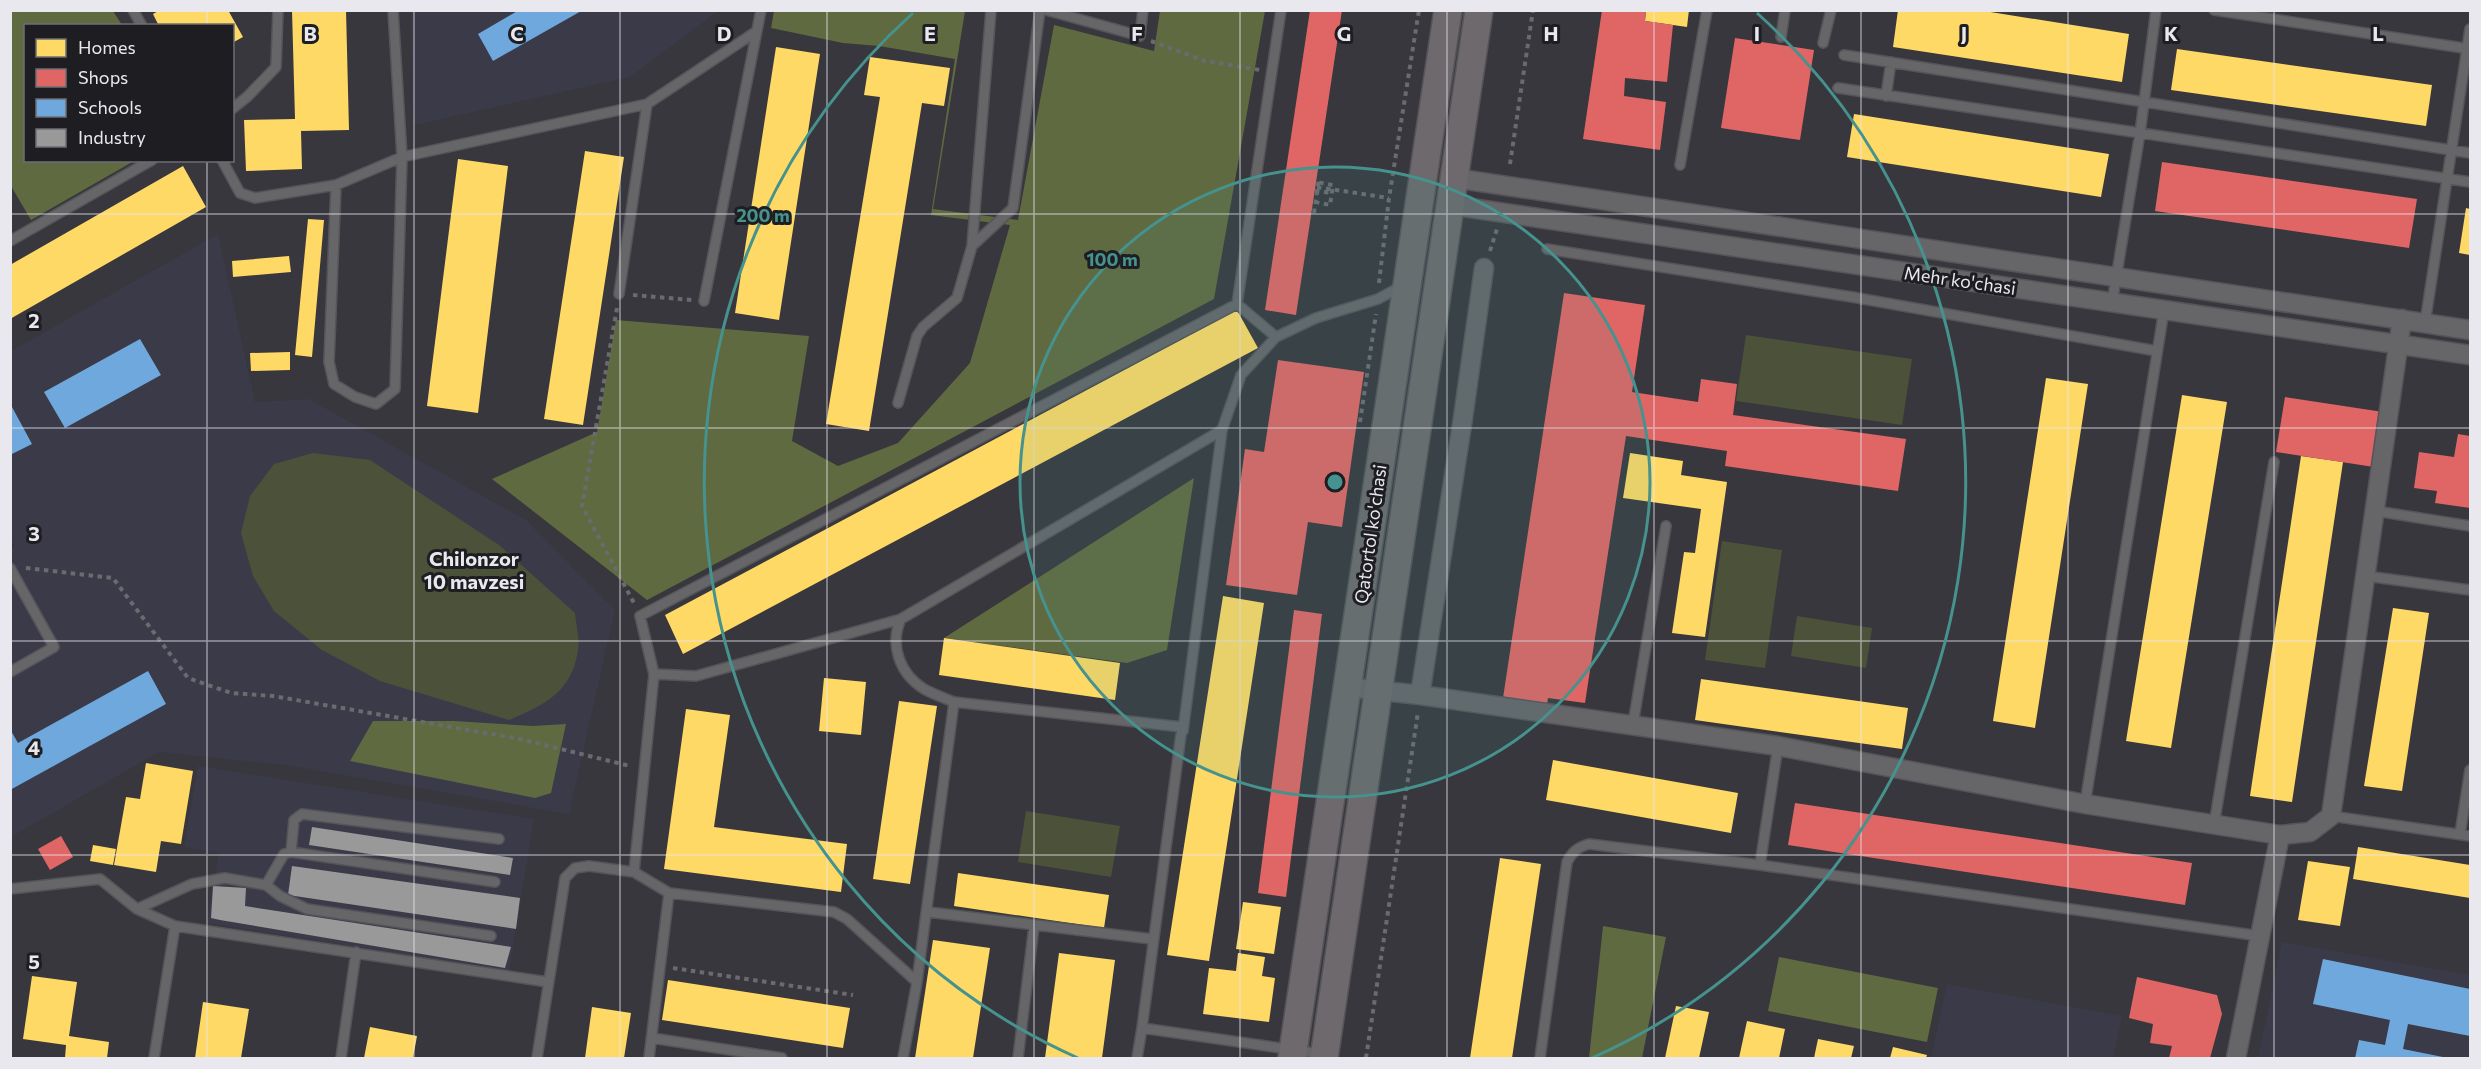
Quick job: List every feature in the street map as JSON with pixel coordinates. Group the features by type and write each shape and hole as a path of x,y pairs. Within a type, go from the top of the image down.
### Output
{"main road":[{"name":"Qatortol ko'chasi","path":"1293,1054 1448,10"},
{"name":"Qatortol ko'chasi","path":"1324,1056 1479,10"},
{"path":"1423,175 1454,178"},
{"path":"1419,201 1454,178"},
{"path":"1419,201 1450,205"}],"street":[{"name":"Mehr ko'chasi","path":"1454,178 2470,330"},
{"name":"Mehr ko'chasi","path":"1450,205 2470,355"},
{"path":"1420,695 1484,268"},
{"path":"2164,310 2168,285"},
{"path":"1347,687 1633,724 1778,746 2085,804 2280,835 2310,832 2331,816 2402,320"},
{"path":"2422,348 2425,323"},
{"path":"2236,1059 2280,835"}],"lane":[{"path":"134,10 141,24"},
{"path":"234,108 248,97 276,67 278,10"},
{"path":"336,185 329,362 334,384 355,397 376,404 395,389 402,156 393,10"},
{"path":"704,301 761,10"},
{"path":"898,403 917,336 923,327 957,298 972,246 992,10"},
{"path":"972,246 1014,208 1040,10"},
{"path":"1046,10 1140,36 1143,10"},
{"path":"1237,304 1281,10"},
{"path":"1680,165 1707,10"},
{"path":"1781,37 1785,10"},
{"path":"1823,44 1831,10"},
{"path":"2112,303 2140,133 2156,10"},
{"path":"2214,10 2469,49"},
{"path":"2425,323 2469,49 2470,29"},
{"path":"223,162 240,194 255,198 336,185 402,156 647,104 757,31"},
{"path":"1844,55 2470,153"},
{"path":"1886,96 1891,62"},
{"path":"1838,88 2470,183"},
{"path":"620,294 647,104"},
{"path":"10,241 148,162"},
{"path":"1547,249 1852,297 2157,351"},
{"path":"1137,1059 1222,430 1241,375 1276,337 1316,318 1378,299 1407,284"},
{"path":"1237,304 1276,337"},
{"path":"634,872 654,674 640,616 1237,304"},
{"path":"2085,804 2164,310"},
{"path":"654,674 696,675 901,619 1222,430"},
{"path":"2214,825 2274,462"},
{"path":"2376,511 2470,526"},
{"path":"1633,724 1666,526"},
{"path":"10,567 54,647 10,672"},
{"path":"2366,576 2470,590"},
{"path":"901,619 895,642 897,655 904,668 924,689 954,702 1180,726 1183,730"},
{"path":"903,1059 928,912 954,702"},
{"path":"1760,865 1778,746"},
{"path":"2460,834 2470,770"},
{"path":"291,852 294,819 302,814 499,839"},
{"path":"2331,816 2470,836"},
{"path":"1540,1059 1567,862 1576,849 1589,844 1760,865 2260,936"},
{"path":"266,885 284,854 291,852 495,882"},
{"path":"537,1059 565,878 575,868 590,866 634,872 669,893 834,912 847,920 917,982"},
{"path":"137,909 192,884 225,878 266,885 280,896 307,909 491,936"},
{"path":"10,889 100,879 137,909 175,926 548,982"},
{"path":"649,1059 669,893"},
{"path":"928,912 1152,939"},
{"path":"154,1059 175,926"},
{"path":"1018,1059 1034,926"},
{"path":"341,1059 356,952"},
{"path":"1142,1028 1293,1054 1324,1056"},
{"path":"652,1038 782,1059"}],"path":[{"path":"1359,431 1386,241 1389,198 1419,10"},
{"path":"1510,164 1533,10"},
{"path":"1140,36 1205,61 1272,72"},
{"path":"1315,200 1330,205 1333,184 1317,185"},
{"path":"1317,185 1389,198"},
{"path":"1317,185 1332,193"},
{"path":"1313,210 1317,185"},
{"path":"640,616 582,506 620,294 704,301"},
{"path":"21,568 112,578 188,678 203,685 231,693 273,696 520,739 645,769"},
{"path":"1366,1059 1420,695"},
{"path":"662,966 853,995"}],"shaded area":[{"path":"411,11 718,11 630,77 414,125"},
{"path":"218,234 255,402 309,399 526,520 615,610 569,814 286,765 159,752 11,837 10,549 15,546 10,539 11,351"},
{"path":"198,766 534,819 509,971 207,923 219,853 184,847"},
{"path":"2282,942 2470,975 2470,1058 2258,1058"},
{"path":"1947,984 2122,1016 2113,1058 1931,1058"}],"green space":[{"path":"11,10 113,11 121,24 24,24 24,162 132,162 31,220 11,186"},
{"path":"774,11 965,11 933,209 1018,220 1054,25 1154,51 1160,11 1265,11 1214,299 647,600 492,479 597,432 616,320 809,336 792,441 838,466 898,443 970,363 1010,225 931,215 955,59 879,46 843,43 771,28"},
{"path":"1746,335 1912,359 1902,425 1736,401"},
{"path":"313,453 370,460 499,545 575,613 578,651 569,677 554,696 534,709 509,720 380,681 322,650 274,611 253,576 241,533 250,496 274,464"},
{"path":"1194,478 1167,650 1127,663 944,638"},
{"path":"1722,541 1782,550 1765,668 1705,660"},
{"path":"1797,616 1872,628 1866,668 1791,656"},
{"path":"373,721 454,721 533,726 566,724 551,793 535,798 350,761"},
{"path":"1026,811 1120,826 1111,877 1018,862"},
{"path":"1603,926 1666,937 1642,1058 1589,1058"},
{"path":"1779,957 1938,988 1927,1042 1768,1011"}],"building: Homes":[{"path":"160,10 228,10 243,37 234,42 234,24 158,24 153,14"},
{"path":"292,10 346,10 349,130 301,131 302,169 246,171 244,120 295,119"},
{"path":"1646,10 1689,10 1687,27 1645,21"},
{"path":"1898,10 1978,10 2129,34 2122,82 1893,47"},
{"path":"776,47 820,54 779,320 735,313"},
{"path":"2177,49 2432,85 2426,126 2171,90"},
{"path":"870,57 950,68 944,106 922,103 869,431 826,424 880,97 864,95"},
{"path":"1854,114 2109,154 2101,197 1847,157"},
{"path":"585,151 624,157 583,425 544,419"},
{"path":"458,159 508,166 478,413 427,406"},
{"path":"183,166 206,207 10,319 10,265"},
{"path":"2466,208 2470,209 2470,255 2459,253"},
{"path":"308,219 324,220 312,357 295,355"},
{"path":"289,256 291,272 233,277 232,261"},
{"path":"1237,310 1258,348 683,654 665,615"},
{"path":"290,352 290,370 251,371 250,353"},
{"path":"2046,378 2088,384 2035,728 1993,721"},
{"path":"2182,395 2227,402 2171,748 2126,741"},
{"path":"1630,453 1683,461 1681,475 1727,482 1705,637 1672,633 1684,552 1695,553 1701,509 1623,498"},
{"path":"2301,456 2343,462 2292,802 2250,796"},
{"path":"1223,596 1264,603 1209,961 1167,955"},
{"path":"2393,608 2429,613 2402,791 2364,786"},
{"path":"944,638 1120,663 1115,700 939,675"},
{"path":"824,678 866,682 861,735 819,731"},
{"path":"1701,679 1908,708 1902,749 1695,720"},
{"path":"899,701 937,706 910,884 873,879"},
{"path":"686,709 730,715 714,827 847,844 841,892 664,869"},
{"path":"1553,760 1738,793 1731,833 1546,800"},
{"path":"146,763 193,771 181,844 161,841 156,872 114,865 126,797 140,799"},
{"path":"93,845 116,849 113,865 90,861"},
{"path":"2358,847 2470,865 2470,898 2353,879"},
{"path":"1500,858 1541,864 1512,1058 1470,1058"},
{"path":"2308,861 2350,867 2340,926 2298,920"},
{"path":"958,873 1109,895 1104,928 954,906"},
{"path":"1243,902 1281,907 1274,954 1236,949"},
{"path":"933,940 990,948 973,1058 915,1058"},
{"path":"1059,953 1115,960 1102,1058 1045,1058"},
{"path":"1238,953 1265,957 1262,976 1275,978 1269,1022 1203,1014 1209,968 1236,971"},
{"path":"32,976 77,982 69,1036 109,1042 107,1058 65,1058 66,1045 23,1039"},
{"path":"668,980 850,1008 843,1048 662,1020"},
{"path":"203,1002 249,1009 241,1058 195,1058"},
{"path":"1676,1006 1709,1012 1699,1058 1665,1058"},
{"path":"592,1007 631,1013 624,1058 585,1058"},
{"path":"1747,1021 1785,1029 1779,1058 1739,1058"},
{"path":"370,1027 417,1036 413,1058 364,1058"},
{"path":"1818,1039 1854,1046 1851,1058 1814,1058"},
{"path":"1893,1047 1927,1055 1926,1058 1890,1058"}],"building: Shops":[{"path":"1310,10 1342,10 1296,315 1265,310"},
{"path":"1602,10 1646,10 1645,21 1673,25 1667,82 1625,78 1624,96 1666,102 1660,150 1583,139"},
{"path":"1735,38 1814,50 1800,140 1721,128"},
{"path":"2162,162 2417,199 2409,248 2155,211"},
{"path":"1564,293 1645,305 1632,392 1698,402 1701,379 1737,384 1733,415 1906,439 1898,491 1725,466 1727,451 1626,436 1585,703 1548,698 1547,705 1503,698"},
{"path":"1278,360 1364,372 1342,527 1308,522 1297,595 1226,585 1245,449 1264,452"},
{"path":"2285,397 2383,412 2374,467 2276,452"},
{"path":"2458,434 2470,436 2470,508 2435,503 2437,491 2414,488 2419,452 2454,457"},
{"path":"1294,610 1322,614 1286,897 1258,893"},
{"path":"1795,803 2192,863 2185,905 1788,845"},
{"path":"61,836 73,857 50,870 38,849"},
{"path":"2137,977 2217,995 2222,1014 2210,1058 2169,1058 2172,1046 2150,1043 2153,1024 2129,1018"}],"building: Schools":[{"path":"519,10 583,10 493,61 478,34"},
{"path":"140,339 161,375 65,428 44,392"},
{"path":"12,407 32,444 10,455 10,408"},
{"path":"148,671 166,704 10,790 10,729 18,743"},
{"path":"2323,959 2470,989 2470,1036 2408,1024 2403,1049 2448,1058 2355,1058 2359,1040 2385,1045 2390,1020 2313,1004"}],"building: Industry":[{"path":"312,827 513,858 510,875 309,845"},
{"path":"292,866 520,898 516,929 288,895"},
{"path":"213,886 246,888 245,906 511,947 505,968 220,920 211,918"}],"district":[{"name":"Chilonzor 10 mavzesi","path":"474,570"}]}
